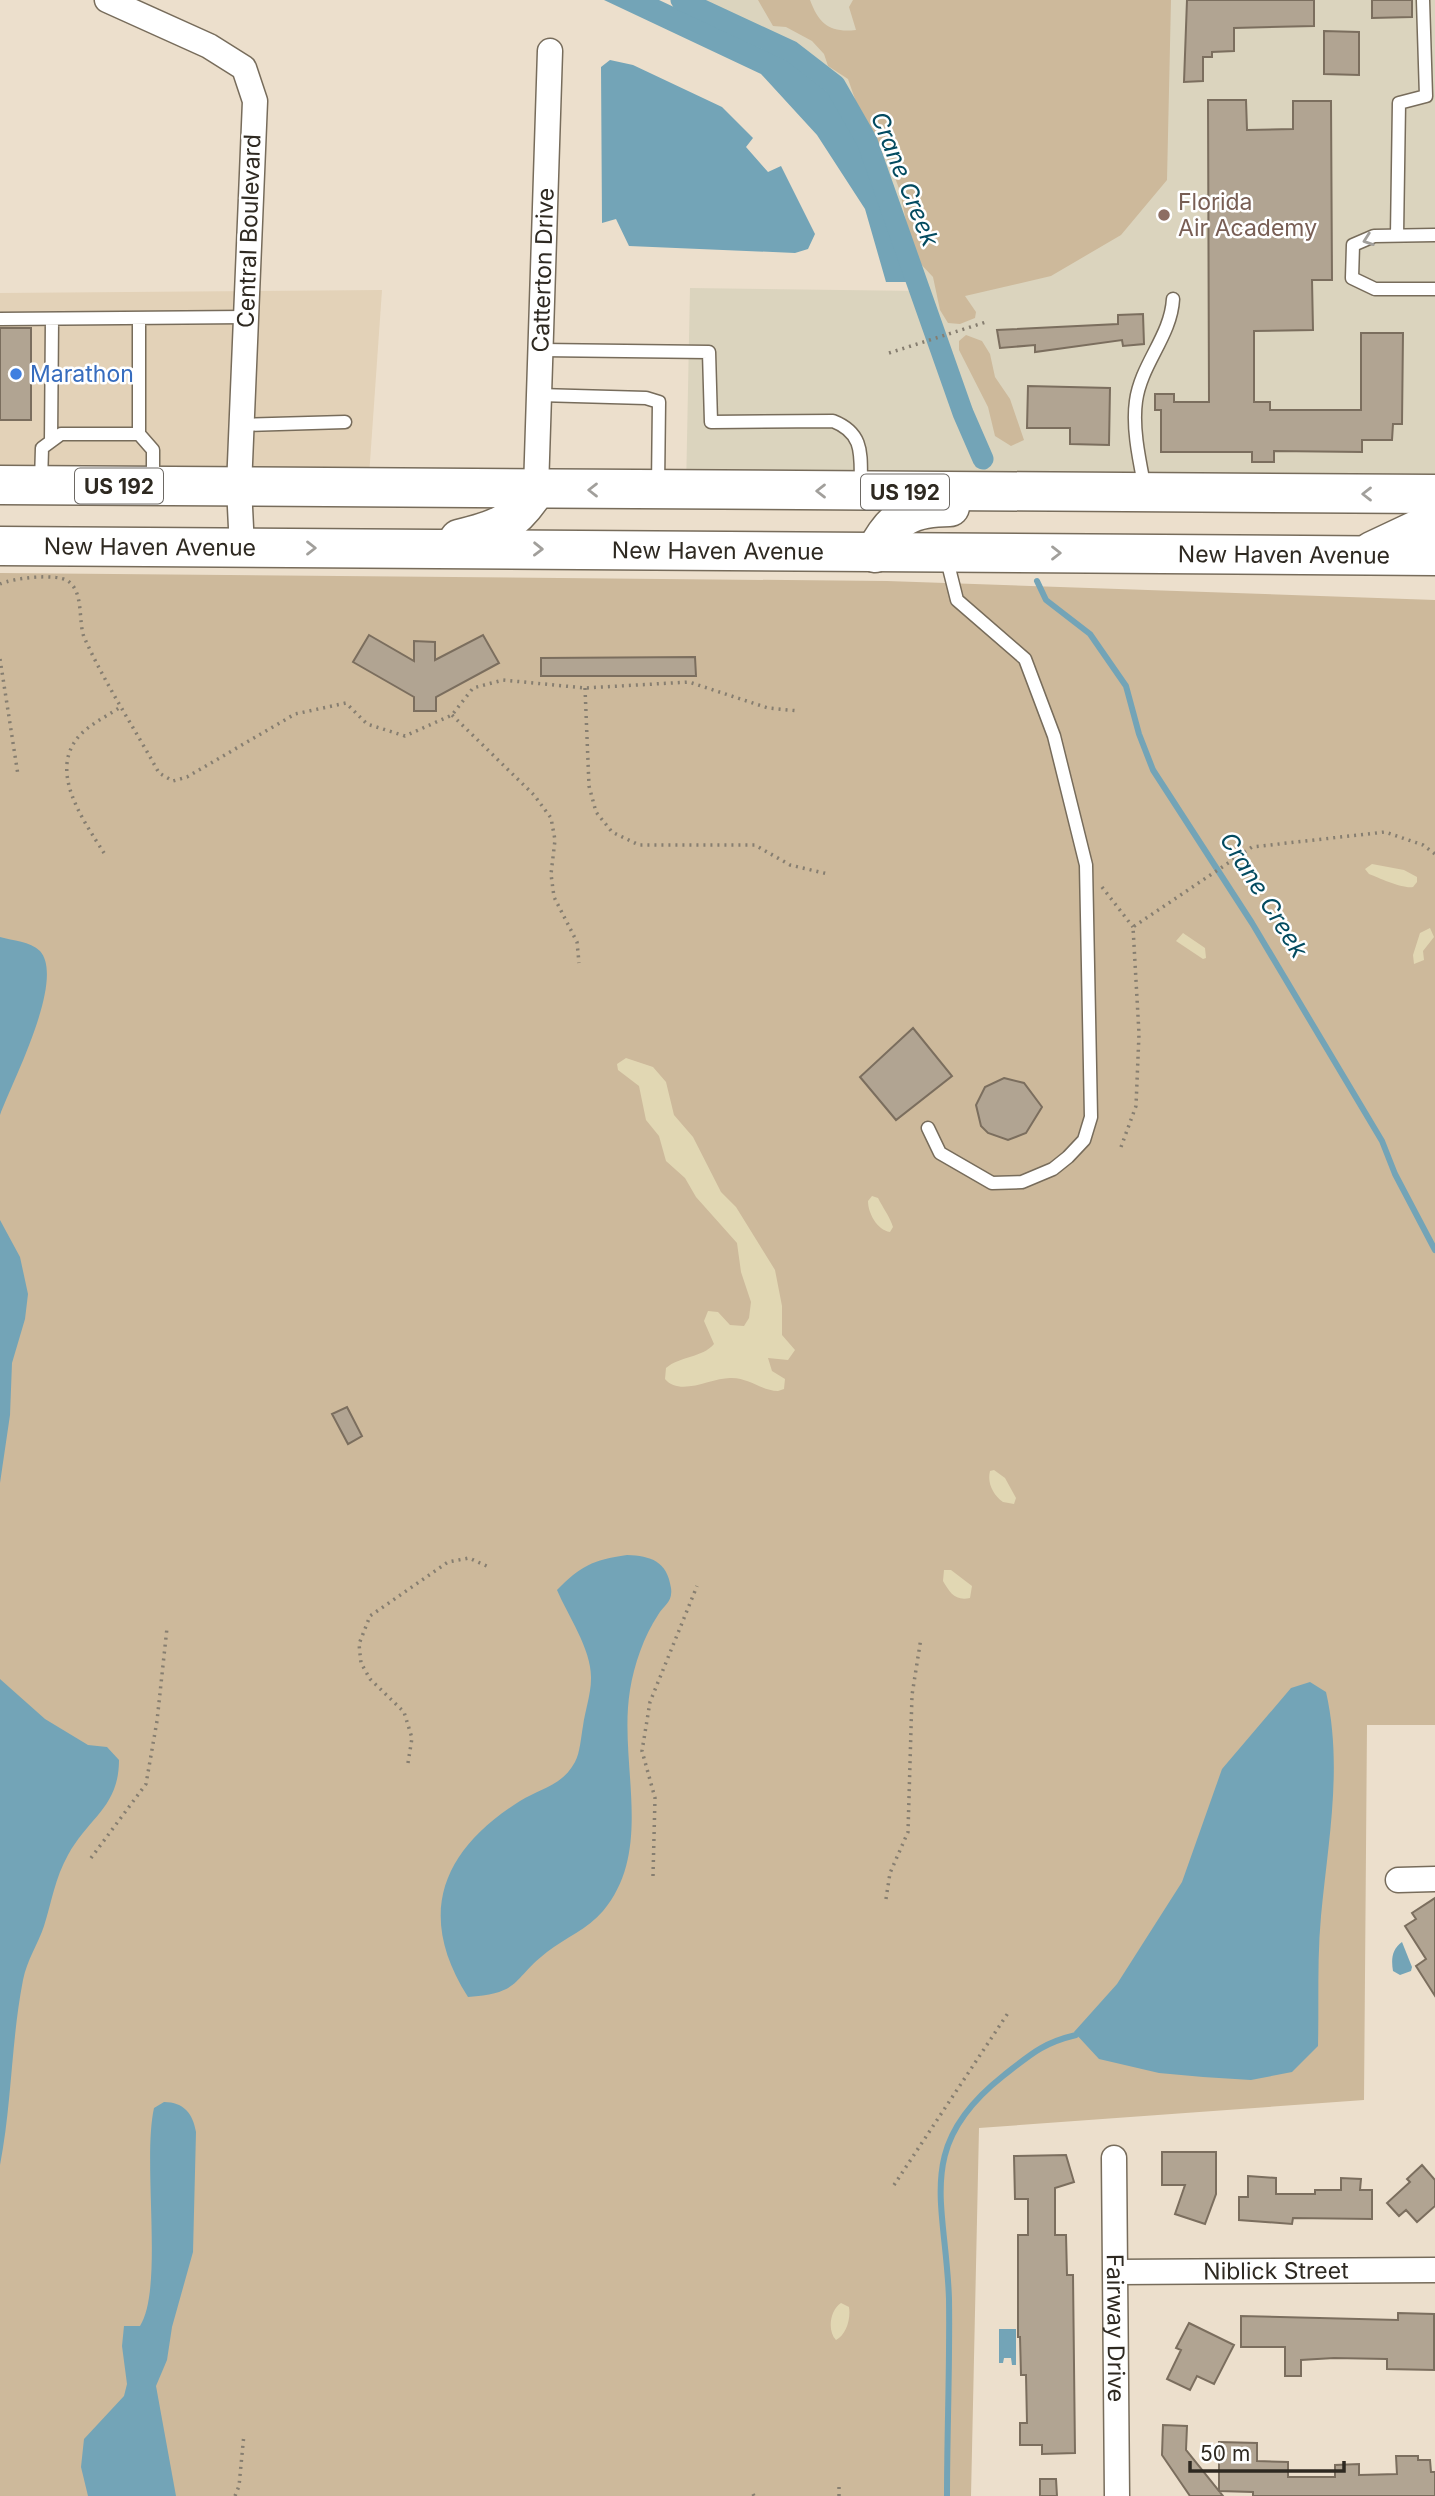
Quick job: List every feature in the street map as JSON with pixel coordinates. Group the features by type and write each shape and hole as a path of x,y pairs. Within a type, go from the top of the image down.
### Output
{"main road":[{"name":"US 192","path":"0,485 1435,494"},
{"path":"423,548 501,528 522,512 536,489"},
{"path":"875,553 887,529 906,514 920,509 1109,509 1185,493"},
{"path":"1364,555 1423,527 1435,517"},
{"name":"New Haven Avenue","path":"0,547 1435,556"}],"street":[{"name":"Central Boulevard","path":"107,0 209,46 244,68 254,101 239,487 242,548"},
{"name":"Catterton Drive","path":"536,489 550,51"},
{"path":"1398,1880 1435,1880"},
{"name":"Fairway Drive","path":"1114,2158 1118,2496"},
{"name":"Niblick Street","path":"1116,2272 1435,2270"}],"lane":[{"path":"1396,235 1399,103 1426,96 1423,0"},
{"path":"1435,235 1374,236 1353,245 1352,278 1375,289 1435,289"},
{"path":"1146,493 1136,400 1149,363 1172,319 1172,299"},
{"path":"0,319 246,317"},
{"path":"51,441 52,318"},
{"path":"139,318 139,434 152,450 153,486"},
{"path":"541,350 709,352 711,422 833,421 848,427 857,438 861,492"},
{"path":"539,395 646,398 659,402 658,490"},
{"path":"241,425 345,422"},
{"path":"41,485 42,448 61,434 139,434"},
{"path":"928,1128 940,1153 992,1183 1022,1182 1053,1169 1084,1140 1091,1117 1086,864 1055,736 1026,659 957,600 946,553"}],"path":[{"path":"889,353 986,322"},
{"path":"0,584 12,579 55,578 68,581 76,592 83,635 159,773 173,781 187,778 295,714 346,703 368,724 405,736 453,715 473,688 503,680 585,688 689,682 768,708 799,711"},
{"path":"0,659 18,775"},
{"path":"585,688 589,786 596,812 612,832 639,845 755,845 790,864 828,874"},
{"path":"104,853 74,804 68,759 80,734 122,706"},
{"path":"453,715 534,794 551,818 555,840 551,874 554,897 577,942 579,964"},
{"path":"1133,927 1252,847 1385,832 1423,845 1435,854"},
{"path":"1086,864 1133,927 1139,1034 1136,1106 1121,1147"},
{"path":"408,1763 412,1738 404,1712 370,1679 361,1663 359,1644 370,1616 448,1562 469,1558 491,1568"},
{"path":"653,1876 655,1798 642,1751 650,1702 697,1586"},
{"path":"91,1858 146,1784 157,1721 167,1628"},
{"path":"886,1899 890,1873 908,1832 912,1695 921,1638"},
{"path":"894,2185 1008,2012"},
{"path":"235,2496 239,2486 244,2434"},
{"path":"839,2483 839,2496"}],"shaded area":[{"name":"Florida Air Academy","path":"681,0 1435,0 1435,494 686,490 690,288 920,291 867,141 835,85 791,51"},
{"path":"758,0 810,0 822,21 832,28 847,31 856,30 849,7 853,0 1171,0 1167,180 1121,235 1051,276 965,296 976,312 975,318 960,324 948,323 940,310 933,277 917,260 911,247 900,191 889,162 864,125 848,79 828,66 824,54 812,41 786,27 773,26"},
{"path":"382,290 369,476 0,473 0,293"},
{"path":"966,335 982,341 990,354 995,377 1010,399 1024,440 1011,446 995,436 988,407 959,350 959,341"},
{"path":"0,573 887,581 1435,600 1435,1725 1367,1725 1364,2100 979,2128 971,2496 0,2496"}],"sand":[{"path":"1372,864 1404,870 1417,877 1417,882 1413,887 1397,885 1369,874 1365,869"},
{"path":"1430,928 1434,937 1423,951 1424,960 1414,964 1413,955 1420,933"},
{"path":"1183,933 1205,948 1206,958 1203,959 1176,941"},
{"path":"626,1058 653,1067 666,1082 674,1115 693,1137 721,1192 736,1207 775,1270 782,1306 782,1335 795,1350 788,1360 768,1358 772,1371 785,1379 784,1389 772,1390 736,1378 687,1387 671,1384 665,1379 666,1368 709,1349 714,1344 704,1321 708,1311 718,1312 730,1325 744,1326 749,1318 751,1302 741,1272 737,1243 696,1197 685,1178 666,1161 659,1136 646,1120 639,1086 618,1070 617,1064"},
{"path":"872,1196 878,1198 890,1220 893,1227 890,1232 881,1228 872,1216 868,1201"},
{"path":"994,1470 1005,1478 1016,1498 1014,1504 1003,1502 996,1496 989,1475 990,1471"},
{"path":"944,1570 951,1570 972,1586 970,1598 960,1598 951,1592 943,1581"},
{"path":"841,2303 849,2307 849,2317 845,2331 836,2340 831,2331 831,2321 834,2310"}],"water":[{"path":"604,0 659,0 787,60 828,92 859,146 907,282 886,282 865,209 817,135 761,74"},
{"path":"610,60 633,65 722,107 753,138 746,147 768,172 781,166 815,234 808,249 795,253 629,246 616,219 602,223 601,67"},
{"path":"0,937 26,943 40,951 46,965 46,984 34,1032 0,1115"},
{"path":"0,1220 20,1257 28,1294 25,1319 12,1363 10,1415 0,1483"},
{"path":"627,1555 650,1559 662,1566 669,1579 671,1593 644,1641 630,1690 628,1747 631,1833 627,1861 619,1887 597,1917 547,1952 514,1983 498,1992 468,1997 452,1967 443,1939 441,1912 445,1887 455,1863 471,1841 493,1820 520,1801 564,1776 575,1762 590,1691 590,1668 584,1645 557,1590 588,1565"},
{"path":"0,1679 45,1719 88,1745 107,1747 119,1760 118,1776 108,1801 76,1842 64,1864 25,1973 0,2165"},
{"path":"1310,1682 1326,1692 1331,1720 1334,1776 1320,1932 1318,2046 1292,2072 1251,2080 1159,2073 1099,2059 1074,2032 1117,1984 1182,1882 1222,1769 1291,1688"},
{"path":"1402,1942 1412,1967 1411,1971 1400,1975 1393,1971 1392,1958"},
{"path":"164,2102 177,2104 186,2110 193,2120 196,2132 193,2252 172,2327 167,2360 156,2386 176,2496 88,2496 81,2467 84,2439 124,2396 127,2384 122,2346 124,2326 140,2326 147,2308 152,2255 151,2131 154,2108"},
{"path":"999,2329 1016,2329 1016,2365 1012,2365 1011,2358 1004,2358 1003,2363 999,2363"}],"building":[{"path":"1187,0 1314,0 1314,26 1234,28 1234,51 1212,52 1212,57 1203,57 1203,81 1184,82"},
{"path":"1372,0 1412,0 1412,17 1372,18"},
{"path":"1324,31 1359,32 1359,75 1324,74"},
{"path":"1208,100 1246,100 1247,130 1293,129 1293,101 1331,101 1332,280 1312,280 1313,330 1254,331 1254,402 1270,402 1270,410 1361,410 1361,333 1403,333 1402,424 1393,424 1392,440 1362,440 1362,452 1274,451 1274,462 1252,462 1252,452 1161,452 1161,410 1155,410 1155,394 1174,394 1174,402 1209,402"},
{"path":"1143,314 1144,344 1123,346 1122,340 1035,352 1035,345 1000,348 997,330 1118,324 1118,315"},
{"name":"Marathon","path":"0,328 31,328 31,420 0,420"},
{"path":"1028,386 1110,388 1109,445 1070,444 1070,428 1027,428"},
{"path":"369,635 414,661 414,641 435,642 435,660 483,635 499,663 436,697 436,711 414,711 414,697 353,662"},
{"path":"695,657 696,676 541,676 541,658"},
{"path":"913,1028 952,1076 896,1120 860,1077"},
{"path":"1004,1078 1024,1083 1042,1107 1026,1133 1008,1140 988,1133 981,1126 976,1105 985,1087"},
{"path":"347,1407 362,1436 348,1444 332,1414"},
{"path":"1435,1898 1435,1996 1416,1966 1426,1959 1405,1926 1416,1919 1412,1913"},
{"path":"1162,2152 1216,2152 1216,2194 1205,2224 1175,2214 1185,2185 1162,2185"},
{"path":"1066,2155 1074,2182 1055,2188 1055,2235 1066,2235 1067,2275 1073,2275 1075,2453 1042,2454 1042,2445 1020,2445 1020,2423 1027,2423 1026,2375 1021,2375 1018,2337 1018,2235 1028,2235 1028,2199 1015,2199 1014,2156"},
{"path":"1422,2165 1435,2180 1435,2206 1417,2222 1406,2210 1399,2216 1387,2203 1410,2182 1407,2179"},
{"path":"1248,2176 1276,2178 1276,2194 1315,2194 1315,2190 1341,2190 1341,2178 1361,2179 1360,2190 1372,2190 1372,2219 1293,2218 1292,2224 1239,2220 1239,2197 1248,2197"},
{"path":"1398,2313 1434,2314 1434,2370 1387,2369 1387,2359 1334,2358 1301,2360 1301,2376 1285,2376 1285,2347 1241,2347 1241,2316 1398,2320"},
{"path":"1189,2323 1234,2345 1214,2384 1197,2376 1190,2390 1167,2379 1181,2350 1176,2348"},
{"path":"1163,2425 1187,2426 1186,2450 1223,2496 1190,2496 1162,2455"},
{"path":"1219,2442 1257,2443 1257,2461 1288,2462 1288,2477 1335,2477 1335,2465 1359,2464 1359,2475 1397,2474 1396,2456 1418,2456 1418,2460 1430,2460 1431,2472 1435,2472 1435,2496 1253,2496 1253,2492 1219,2491"},
{"path":"1040,2479 1056,2479 1057,2496 1040,2496"}],"waterway":[{"name":"Crane Creek","path":"681,0 791,51 835,85 867,141 963,413 983,459"},
{"name":"Crane Creek","path":"1037,581 1046,600 1090,634 1126,686 1139,734 1153,770 1252,923 1382,1141 1395,1174 1435,1250"},
{"path":"947,2496 949,2299 941,2205 941,2178 946,2152 956,2127 975,2102 1003,2076 1045,2046 1076,2035"}],"place":[{"name":"Florida Air Academy","path":"1164,215"},
{"name":"Marathon","path":"16,374"}]}
